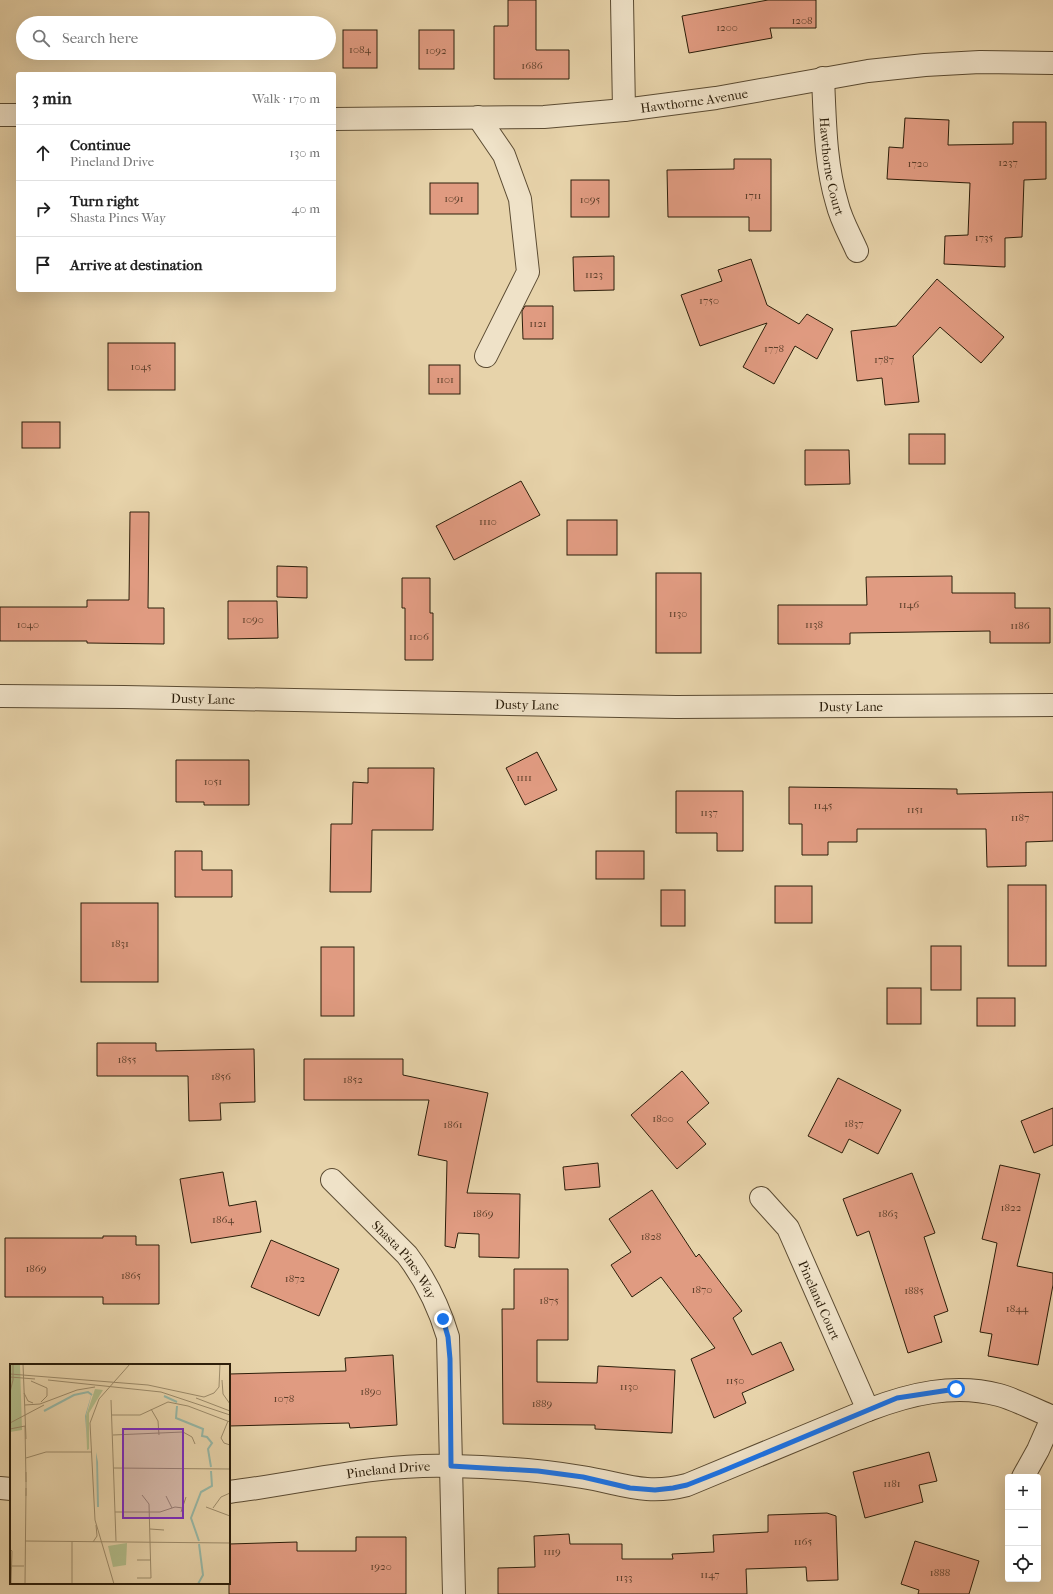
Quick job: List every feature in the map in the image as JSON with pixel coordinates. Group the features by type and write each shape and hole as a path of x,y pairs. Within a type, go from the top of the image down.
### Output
{"street":[{"path":"622,0 624,110"},
{"name":"Hawthorne Avenue","path":"336,119 544,117 624,110 716,98 823,78 925,65 980,62 1053,63"},
{"name":"Hawthorne Court","path":"823,78 828,161 832,183 837,204 857,251"},
{"path":"0,115 16,115"},
{"path":"478,117 504,156 520,199 528,272 486,356"},
{"name":"Dusty Lane","path":"0,696 676,707 1053,705"},
{"name":"Shasta Pines Way","path":"332,1180 407,1255 426,1284 443,1319 448,1337 449,1352 454,1594"},
{"name":"Pineland Court","path":"760,1198 788,1228 868,1410"},
{"name":"Pineland Drive","path":"230,1492 378,1470 427,1466 538,1471 583,1477 630,1488 655,1490 687,1485 897,1398 956,1389 973,1390 999,1395 1053,1416"},
{"path":"1025,1474 1038,1450 1053,1416"}],"building":[{"path":"508,0 536,0 536,50 569,50 569,79 494,79 494,26 508,26"},
{"path":"768,0 816,0 816,28 770,28 772,38 689,53 682,16"},
{"path":"343,30 377,30 377,68 343,68"},
{"path":"419,30 454,30 454,69 419,69"},
{"path":"905,118 949,120 948,145 1013,144 1013,122 1046,122 1046,179 1024,180 1022,237 1005,238 1005,267 944,264 945,236 968,235 970,183 887,179 889,147 903,148"},
{"path":"734,159 771,159 771,231 749,231 749,217 668,217 667,170 734,169"},
{"path":"571,180 609,180 609,217 571,217"},
{"path":"430,183 478,183 478,214 430,214"},
{"path":"614,256 614,290 574,291 573,257"},
{"path":"751,259 767,305 799,324 807,314 833,329 817,359 795,346 774,384 743,367 767,323 700,346 681,295 722,281 718,270"},
{"path":"937,279 1004,337 981,363 940,327 913,356 919,402 885,405 882,378 857,381 851,331 896,326"},
{"path":"525,306 553,306 553,339 523,339 522,311"},
{"path":"108,343 175,343 175,390 108,390"},
{"path":"429,365 460,365 460,394 429,394"},
{"path":"22,422 60,422 60,448 22,448"},
{"path":"909,434 945,434 945,464 909,464"},
{"path":"805,450 849,450 850,484 805,485"},
{"path":"521,481 540,515 454,560 436,526"},
{"path":"130,512 149,512 148,608 164,608 164,644 87,643 87,641 0,641 0,607 87,607 87,600 129,600"},
{"path":"567,520 617,520 617,555 567,555"},
{"path":"277,566 307,567 307,598 277,597"},
{"path":"656,573 701,573 701,653 656,653"},
{"path":"952,576 952,593 1015,593 1015,608 1050,608 1050,643 990,643 990,631 850,633 850,644 778,644 778,605 867,605 866,577"},
{"path":"402,578 430,578 430,613 433,613 433,660 405,660 405,608 402,608"},
{"path":"228,601 277,601 278,638 228,639"},
{"path":"537,752 557,790 525,805 506,768"},
{"path":"176,760 249,760 249,805 204,805 204,802 176,802"},
{"path":"368,768 434,768 433,830 372,830 371,892 330,892 331,824 352,824 353,782 368,783"},
{"path":"789,787 957,789 957,794 1053,792 1053,841 1026,842 1026,866 987,867 986,829 857,829 857,842 828,842 828,855 802,855 802,824 789,824"},
{"path":"676,791 743,791 743,851 717,851 717,833 676,833"},
{"path":"175,851 202,851 202,870 232,870 232,897 175,897"},
{"path":"596,851 644,851 644,879 596,879"},
{"path":"1008,885 1046,885 1046,966 1008,966"},
{"path":"775,886 812,886 812,923 775,923"},
{"path":"661,890 685,890 685,926 661,926"},
{"path":"81,903 158,903 158,982 81,982"},
{"path":"931,946 961,946 961,990 931,990"},
{"path":"321,947 354,947 354,1016 321,1016"},
{"path":"887,988 921,988 921,1024 887,1024"},
{"path":"977,998 1015,998 1015,1026 977,1026"},
{"path":"97,1043 156,1043 156,1051 254,1049 255,1102 220,1103 221,1120 189,1121 188,1076 97,1076"},
{"path":"304,1059 403,1059 403,1075 488,1093 467,1193 520,1194 519,1258 479,1257 479,1234 458,1233 455,1248 445,1246 447,1161 418,1155 429,1100 304,1100"},
{"path":"682,1071 709,1103 687,1122 706,1144 677,1169 631,1115"},
{"path":"838,1078 901,1110 878,1154 849,1139 842,1153 808,1136"},
{"path":"1053,1108 1053,1145 1034,1153 1021,1121"},
{"path":"598,1163 600,1187 565,1190 563,1167"},
{"path":"1000,1165 1040,1174 1017,1266 1053,1273 1053,1285 1038,1365 988,1356 992,1334 980,1332 997,1243 982,1239"},
{"path":"223,1172 229,1206 256,1201 261,1232 191,1243 180,1179"},
{"path":"912,1173 935,1233 924,1237 948,1311 934,1316 942,1342 908,1353 869,1231 857,1236 843,1199"},
{"path":"652,1190 696,1257 699,1254 742,1311 733,1318 752,1355 781,1342 794,1370 742,1393 746,1403 714,1418 691,1359 715,1348 661,1277 632,1297 611,1265 631,1252 609,1219"},
{"path":"103,1236 136,1236 136,1245 159,1245 159,1304 103,1304 103,1297 5,1297 5,1238 103,1238"},
{"path":"271,1240 339,1269 319,1316 251,1287"},
{"path":"514,1269 568,1269 568,1340 537,1340 537,1382 597,1383 598,1366 675,1370 672,1433 595,1429 595,1425 503,1424 502,1309 514,1309"},
{"path":"393,1355 397,1425 350,1428 349,1423 230,1426 230,1374 346,1371 345,1358"},
{"path":"929,1452 937,1481 919,1485 923,1502 865,1518 853,1472"},
{"path":"827,1513 836,1516 838,1580 807,1581 806,1567 746,1569 747,1594 498,1594 498,1568 535,1567 534,1536 569,1534 570,1544 622,1544 622,1559 673,1559 672,1554 714,1552 713,1535 768,1532 768,1515"},
{"path":"356,1537 406,1537 406,1594 229,1594 230,1544 297,1542 297,1551 356,1551"},
{"path":"915,1541 979,1561 969,1594 918,1594 919,1590 901,1584"}],"route":[{"path":"443,1319 448,1337 450,1359 451,1466 538,1471 583,1477 630,1488 655,1490 673,1488 687,1485 720,1472 897,1398 956,1389"}]}
